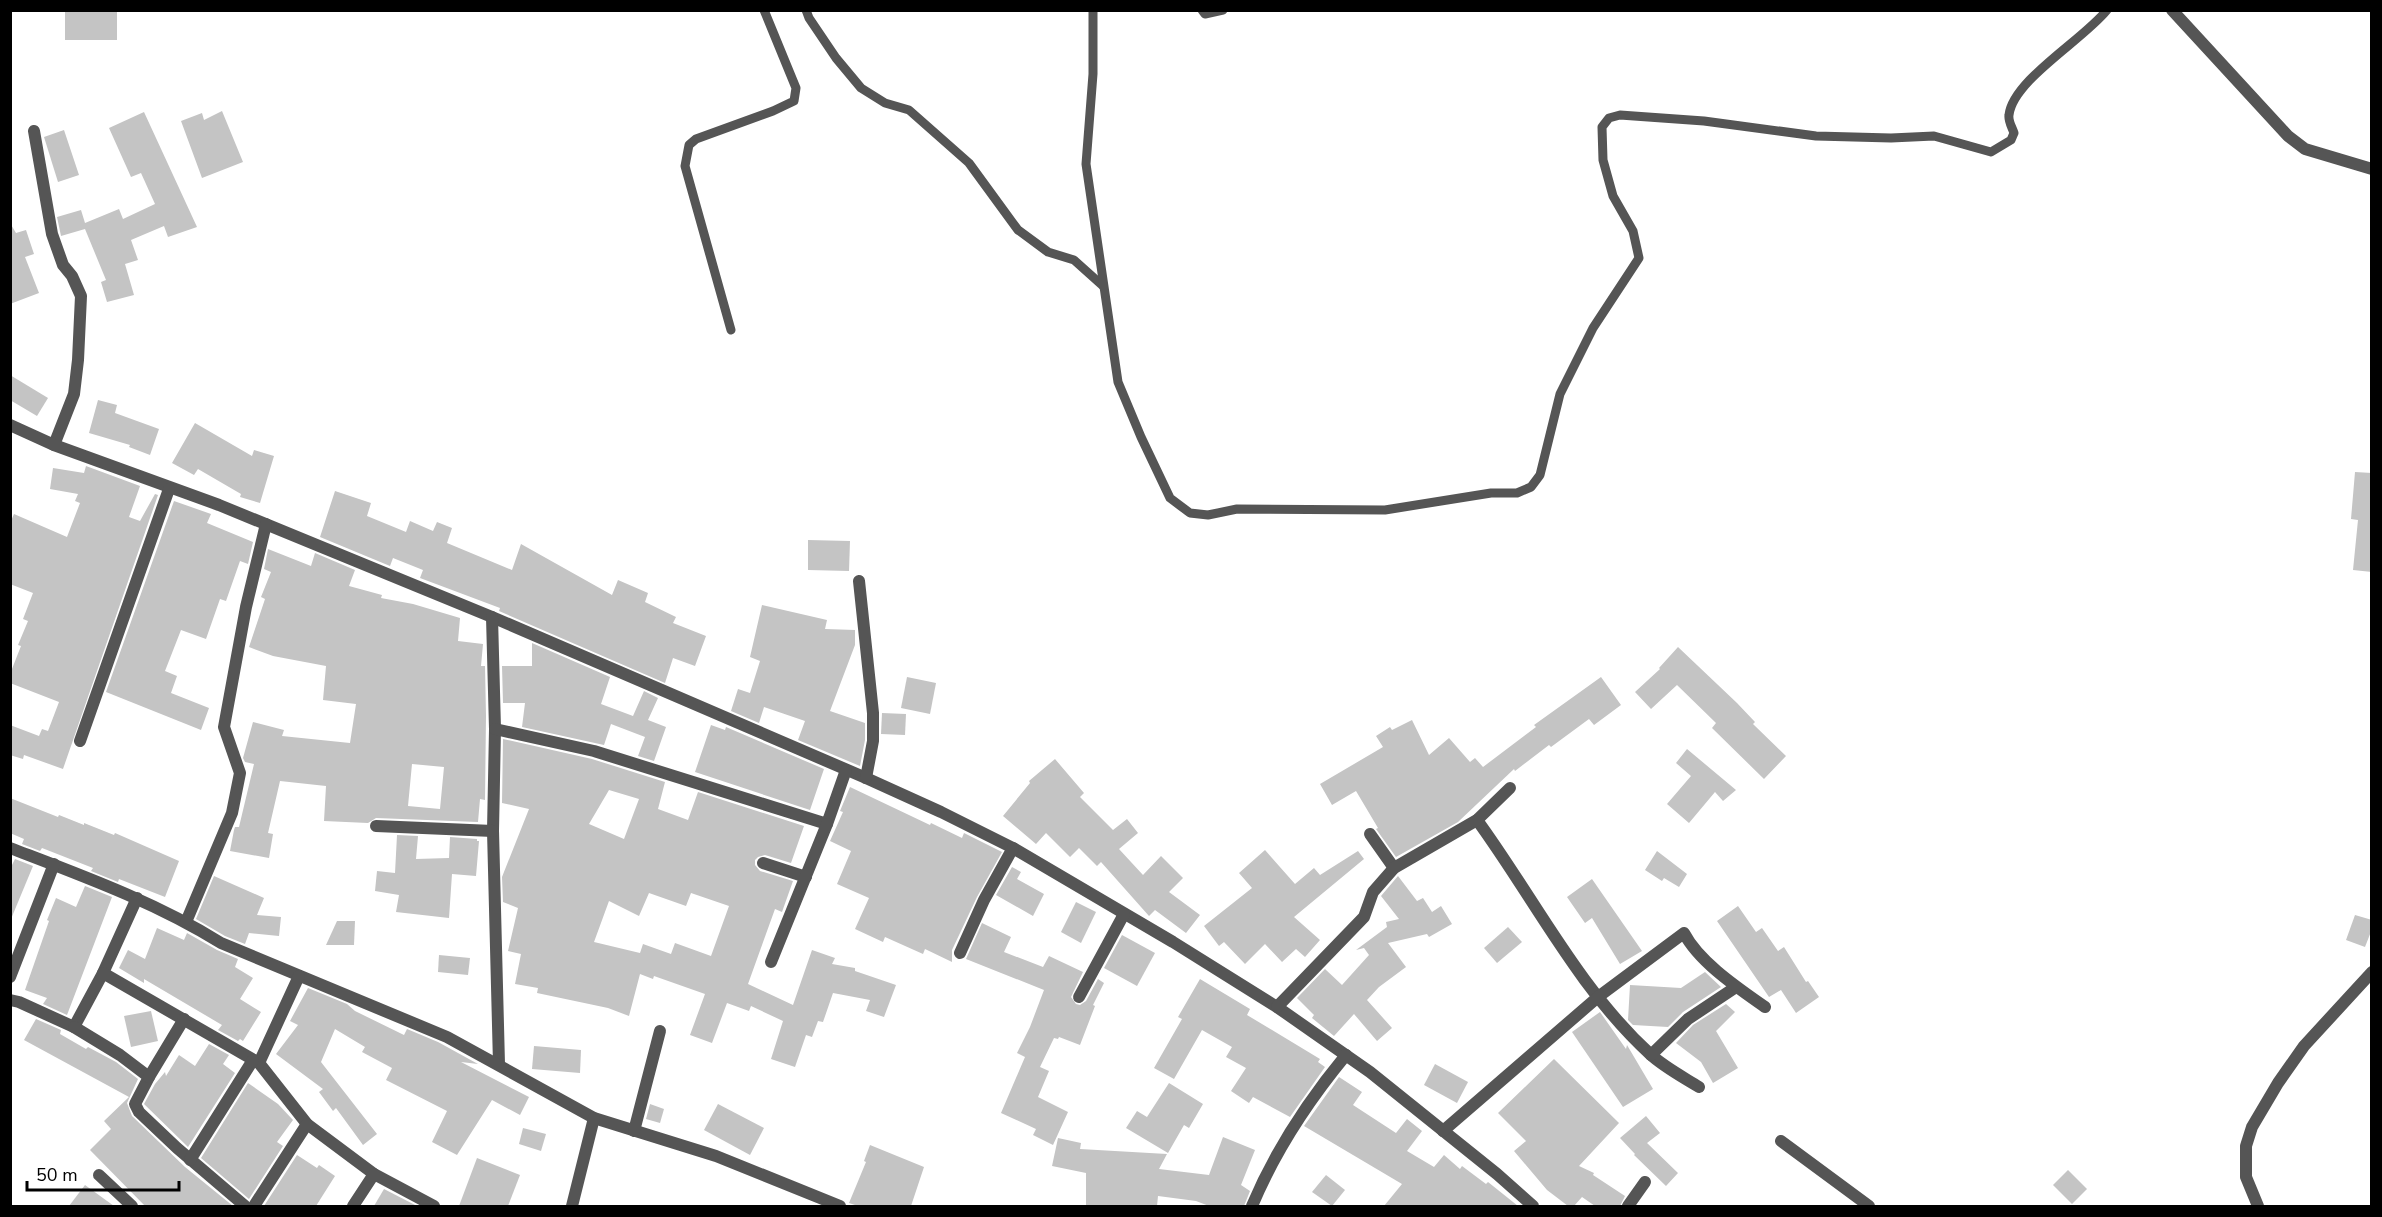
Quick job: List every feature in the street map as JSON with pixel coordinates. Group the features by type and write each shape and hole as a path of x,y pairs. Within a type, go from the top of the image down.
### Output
{"street":[{"path":"2172,10 2288,136 2305,149 2372,169"},
{"path":"34,131 52,234 63,265 72,276 81,296 74,394 54,445"},
{"path":"10,425 54,445 169,489 219,505 492,617 866,778 1013,848 1277,1007 1346,1055 1497,1174 1533,1206"},
{"path":"80,741 169,489"},
{"path":"186,922 232,813 240,773 225,727 226,716 246,607 266,524"},
{"path":"859,581 873,713 873,741 866,778"},
{"path":"492,617 495,729 493,831 499,1064"},
{"path":"495,729 594,751 826,824"},
{"path":"771,962 846,770"},
{"path":"1277,1007 1364,917 1373,892 1394,868 1477,820 1510,788"},
{"path":"1477,820 1508,862 1550,931 1598,997 1651,1055 1699,1087"},
{"path":"376,826 493,831"},
{"path":"1370,834 1394,868"},
{"path":"10,848 137,898 186,922 221,943 447,1037 594,1118 716,1156 840,1206"},
{"path":"960,953 984,900 1013,848"},
{"path":"763,863 806,877"},
{"path":"10,977 54,864"},
{"path":"74,1027 103,973 137,898"},
{"path":"1079,997 1124,914"},
{"path":"1443,1131 1598,997 1684,933 1690,944 1736,987 1765,1006"},
{"path":"2258,1206 2246,1177 2246,1146 2252,1127 2278,1083 2304,1046 2372,972"},
{"path":"103,973 256,1061 307,1124 374,1174 434,1206"},
{"path":"190,1160 256,1061 299,976"},
{"path":"1651,1055 1688,1019 1736,987"},
{"path":"10,1000 74,1027 120,1054 149,1077"},
{"path":"184,1019 135,1104 139,1112 190,1160 245,1206"},
{"path":"634,1131 660,1031"},
{"path":"1251,1206 1263,1180 1306,1106 1346,1055"},
{"path":"572,1206 594,1118"},
{"path":"254,1206 307,1124"},
{"path":"1781,1142 1869,1206"},
{"path":"353,1206 374,1174"},
{"path":"99,1175 132,1206"},
{"path":"1628,1206 1645,1182"}],"lane":[{"path":"731,330 685,166 689,145 696,139 794,102 796,88 764,10"},
{"path":"806,10 836,58 861,88 885,104 909,110 969,163 1018,230 1048,252 1074,260 1103,286"},
{"path":"1093,10 1093,74 1086,164 1118,382 1141,438 1170,498 1190,513 1208,515 1237,509 1385,510 1491,493 1517,493 1531,487 1540,476 1560,394 1593,328 1640,258 1633,231 1613,196 1603,160 1602,127 1609,118 1620,115 1704,121 1816,136 1891,138 1934,136 1991,152 2011,140 2014,133 2008,118 2013,99 2028,82 2082,37 2107,10"},
{"path":"1202,10 1205,14 1214,14 1223,10"}],"building":[{"path":"65,10 117,10 117,40 65,40"},
{"path":"222,111 243,162 202,178 181,121 202,113 204,120"},
{"path":"144,112 197,227 168,237 164,226 131,240 138,260 125,264 134,295 107,302 101,282 106,280 85,229 61,236 57,217 81,210 85,223 119,209 123,219 155,204 141,173 131,177 109,128"},
{"path":"64,130 79,175 58,182 44,137"},
{"path":"10,223 16,233 26,230 34,254 25,257 39,293 10,304"},
{"path":"10,375 48,398 37,416 10,400"},
{"path":"98,400 117,405 115,413 159,429 150,455 129,447 130,445 89,433"},
{"path":"195,423 252,456 254,450 274,456 260,503 240,497 241,494 198,469 194,475 172,463"},
{"path":"86,466 140,486 129,517 140,521 155,494 158,495 63,769 24,755 23,759 10,755 10,725 39,736 42,729 48,731 59,702 10,683 10,674 21,646 18,645 28,621 23,619 33,593 10,584 10,523 14,514 67,537 80,503 75,501 78,494 50,489 53,468 84,473"},
{"path":"2355,472 2372,473 2372,572 2353,570 2358,520 2351,519"},
{"path":"335,491 371,503 367,516 406,532 410,521 433,531 437,522 452,528 447,543 512,570 521,544 612,595 618,580 648,593 645,602 676,617 673,623 706,636 695,666 673,658 665,683 499,611 500,608 420,578 423,570 393,558 390,566 320,537"},
{"path":"174,501 211,514 207,523 253,542 248,564 240,561 226,601 220,599 206,639 181,630 165,671 177,676 171,693 209,708 201,730 106,692"},
{"path":"808,540 850,541 849,571 808,570"},
{"path":"268,549 311,566 315,553 355,570 349,586 382,595 381,598 413,604 460,618 458,641 483,644 481,666 485,666 485,800 480,799 478,822 376,818 368,823 324,821 326,786 280,781 268,833 273,834 269,858 230,851 235,827 239,827 254,764 245,762 243,758 253,722 284,730 282,736 350,743 356,704 323,700 326,666 273,656 249,647 265,599 261,597 271,572 264,569","holes":["412,764 444,767 440,809 408,806"]},
{"path":"762,605 827,620 825,629 855,630 855,645 830,711 865,723 865,740 860,766 798,740 805,721 764,707 759,723 731,711 738,689 750,693 760,661 750,657"},
{"path":"532,643 610,677 601,704 633,716 644,691 658,698 648,720 666,727 654,761 638,756 645,737 611,724 604,745 522,727 525,703 503,703 502,666 532,666"},
{"path":"1678,647 1737,703 1755,722 1753,724 1786,756 1764,779 1712,728 1716,723 1677,685 1651,709 1635,692 1660,669"},
{"path":"907,677 936,683 930,714 901,708"},
{"path":"1601,677 1621,705 1594,725 1589,719 1551,747 1549,745 1515,771 1514,769 1458,822 1396,857 1376,829 1378,828 1356,791 1332,805 1320,784 1383,747 1376,736 1390,727 1392,730 1412,720 1429,755 1449,738 1470,762 1475,758 1483,767 1536,727 1534,725"},
{"path":"882,713 906,714 905,735 881,734"},
{"path":"711,725 725,730 726,727 824,769 810,810 695,772"},
{"path":"503,739 592,759 665,782 658,809 688,820 698,792 804,826 791,863 765,855 755,860 755,865 760,871 793,881 782,912 775,909 748,984 793,1005 812,950 835,958 832,964 855,968 855,971 896,985 884,1017 866,1011 870,1000 833,993 823,1022 818,1021 812,1037 806,1035 795,1067 771,1059 783,1021 751,1006 749,1011 727,1003 712,1043 690,1035 705,994 654,976 653,979 640,974 629,1016 608,1008 537,993 538,988 515,984 521,954 508,951 518,908 503,902 502,877 529,809 502,803","holes":["609,790 639,799 624,839 589,824","649,893 686,906 691,893 729,906 711,956 675,943 671,954 643,944 640,953 594,942 609,901 639,916"]},
{"path":"1687,749 1736,790 1723,801 1715,792 1689,823 1667,804 1691,776 1676,763"},
{"path":"1055,759 1084,793 1080,797 1113,830 1127,819 1138,833 1119,849 1143,875 1161,856 1183,878 1169,892 1200,915 1186,933 1155,910 1149,916 1101,862 1097,866 1079,848 1070,857 1046,833 1036,844 1003,816 1030,783 1029,781"},
{"path":"850,787 930,825 931,823 962,838 964,833 1002,852 977,897 952,950 952,962 925,949 923,954 885,937 883,942 855,929 869,898 837,884 851,851 830,841 843,812 840,811"},
{"path":"10,798 58,817 59,815 84,825 84,823 114,835 115,833 179,861 165,897 119,879 118,882 91,871 93,868 42,848 40,851 22,844 24,839 10,833"},
{"path":"397,835 418,836 416,859 449,858 450,837 479,841 476,876 452,874 449,918 396,912 399,895 375,891 377,871 395,873"},
{"path":"1265,850 1295,884 1314,868 1320,875 1358,851 1364,859 1294,917 1320,940 1305,957 1296,949 1282,962 1265,944 1245,964 1224,942 1219,946 1204,926 1252,888 1239,873"},
{"path":"1657,851 1687,874 1679,887 1664,878 1662,881 1645,870"},
{"path":"15,859 33,866 11,919 10,869"},
{"path":"1012,867 1021,872 1017,879 1044,894 1033,916 996,895"},
{"path":"214,876 264,898 257,915 281,917 279,936 249,933 245,944 225,936 196,919"},
{"path":"1398,876 1417,901 1423,898 1432,912 1441,906 1452,924 1429,937 1427,934 1388,943 1406,967 1379,987 1367,1000 1392,1028 1377,1041 1354,1014 1334,1036 1312,1018 1314,1015 1297,998 1325,969 1342,985 1369,955 1364,948 1356,950 1387,927 1386,922 1399,919 1381,896"},
{"path":"1592,879 1642,951 1620,964 1592,918 1585,923 1567,897"},
{"path":"85,886 112,897 67,1015 43,1004 47,998 25,990 56,898 76,907"},
{"path":"1076,902 1096,912 1081,943 1061,932"},
{"path":"1738,906 1756,932 1762,928 1778,951 1784,947 1806,982 1808,981 1819,997 1796,1013 1781,990 1769,997 1717,921"},
{"path":"2355,915 2372,920 2372,929 2365,947 2346,940"},
{"path":"337,921 355,921 354,945 326,945"},
{"path":"982,923 1011,937 1004,952 1043,967 1049,956 1083,972 1071,997 1076,1004 1080,1005 1086,1001 1098,979 1104,983 1093,1005 1095,1006 1080,1045 1059,1037 1054,1038 1040,1067 1049,1071 1038,1097 1068,1112 1053,1145 1033,1135 1036,1129 1001,1113 1025,1057 1017,1053 1044,990 966,959"},
{"path":"1508,927 1522,942 1497,963 1484,948"},
{"path":"157,928 184,940 187,933 238,959 235,967 253,978 240,999 261,1012 243,1041 240,1039 238,1041 218,1030 222,1025 144,979 144,983 119,968 128,950 145,959"},
{"path":"1122,935 1155,953 1137,986 1104,968"},
{"path":"439,955 470,958 468,975 438,972"},
{"path":"1705,972 1721,987 1683,1012 1668,1027 1633,1025 1628,1020 1630,985 1681,988"},
{"path":"1200,979 1250,1009 1247,1015 1320,1059 1318,1062 1325,1067 1290,1117 1253,1097 1249,1103 1231,1091 1246,1068 1226,1057 1232,1047 1202,1030 1174,1079 1154,1068 1182,1019 1178,1017"},
{"path":"308,988 347,1004 355,1011 404,1035 407,1029 438,1042 478,1064 461,1062 529,1097 520,1115 492,1100 457,1155 432,1142 447,1111 386,1080 392,1068 362,1052 365,1047 335,1029 321,1062 377,1134 363,1145 336,1108 333,1111 319,1092 323,1089 276,1054 298,1025 290,1021"},
{"path":"1726,1004 1735,1012 1716,1031 1738,1068 1713,1083 1701,1062 1676,1043 1693,1025"},
{"path":"151,1011 158,1041 131,1047 124,1016"},
{"path":"1600,1012 1626,1049 1627,1045 1653,1089 1623,1107 1572,1032"},
{"path":"36,1019 61,1030 60,1034 86,1049 88,1047 116,1062 138,1079 127,1103 132,1116 185,1167 233,1206 145,1206 90,1150 111,1129 104,1121 129,1097 24,1040"},
{"path":"209,1044 229,1055 223,1064 235,1073 188,1147 144,1104 155,1084 165,1072 166,1076 179,1055 195,1066"},
{"path":"534,1046 581,1050 580,1073 532,1069"},
{"path":"1554,1059 1619,1123 1579,1166 1594,1173 1593,1175 1625,1196 1620,1206 1595,1206 1582,1197 1574,1206 1568,1206 1547,1190 1514,1151 1526,1141 1498,1113"},
{"path":"1435,1064 1468,1082 1457,1103 1424,1085"},
{"path":"1339,1077 1362,1092 1353,1105 1396,1133 1407,1119 1422,1131 1407,1151 1434,1167 1444,1155 1460,1169 1462,1166 1486,1184 1488,1182 1518,1206 1384,1206 1402,1184 1304,1126"},
{"path":"248,1083 278,1104 293,1120 277,1142 283,1146 249,1199 201,1158"},
{"path":"1169,1083 1203,1104 1189,1128 1184,1125 1168,1153 1126,1128 1137,1111 1147,1117"},
{"path":"650,1104 664,1109 660,1123 646,1119"},
{"path":"718,1104 764,1128 750,1155 704,1130"},
{"path":"1646,1116 1660,1133 1647,1143 1678,1173 1666,1186 1620,1138"},
{"path":"523,1128 546,1134 541,1151 519,1144"},
{"path":"1223,1137 1255,1150 1241,1185 1250,1191 1244,1206 1209,1206 1196,1201 1158,1196 1157,1206 1086,1206 1086,1173 1052,1166 1058,1138 1081,1143 1080,1149 1167,1154 1159,1169 1209,1175"},
{"path":"870,1145 924,1167 911,1206 858,1206 849,1203 866,1162 864,1161"},
{"path":"297,1155 317,1168 319,1165 335,1176 316,1206 264,1206"},
{"path":"477,1158 520,1175 508,1206 459,1206"},
{"path":"2068,1170 2087,1189 2072,1204 2053,1185"},
{"path":"1326,1175 1345,1190 1332,1206 1312,1192"},
{"path":"85,1185 114,1206 69,1206"},
{"path":"384,1189 417,1206 374,1206"}]}
